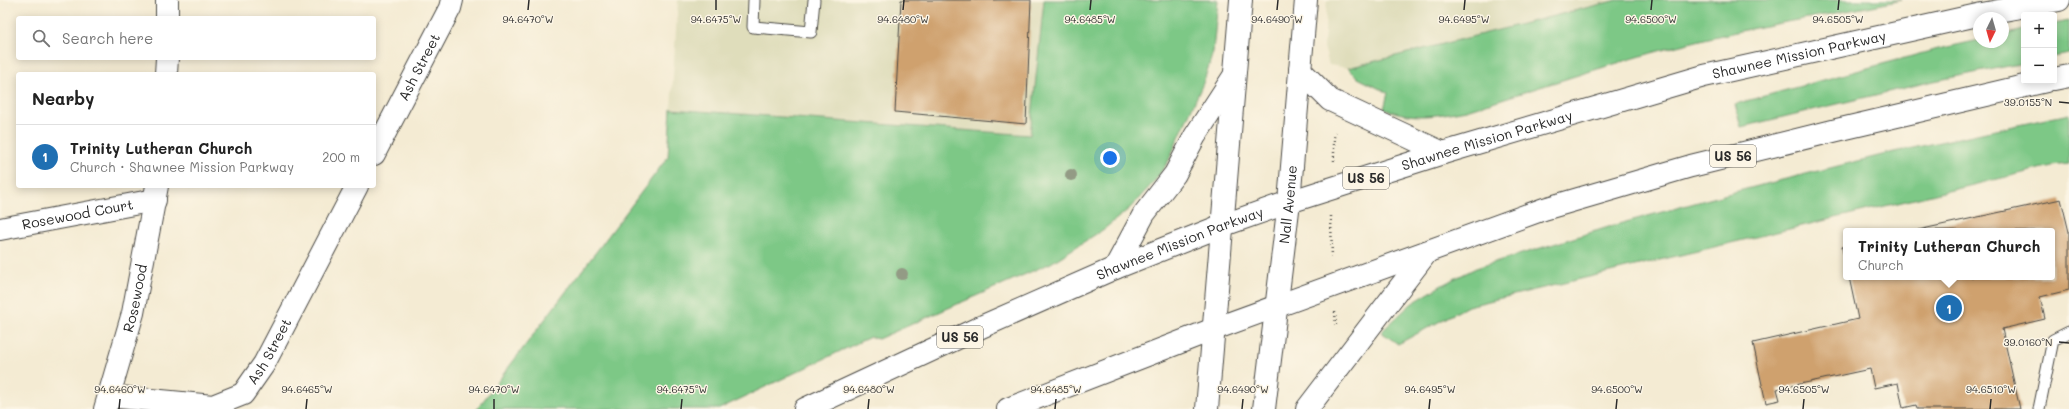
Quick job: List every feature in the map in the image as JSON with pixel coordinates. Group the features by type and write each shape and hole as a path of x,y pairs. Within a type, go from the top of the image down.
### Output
{"main road":[{"path":"167,0 167,16"},
{"name":"Ash Street","path":"376,150 450,8 452,0"},
{"path":"1207,409 1221,226 1241,0"},
{"name":"Nall Avenue","path":"1264,409 1289,202 1306,0"},
{"name":"Shawnee Mission Parkway","path":"805,409 981,327 1115,268 1221,226 1289,202 1443,153 1704,76 1982,14 2059,0"},
{"path":"166,72 167,60"},
{"path":"1300,70 1330,100 1443,153"},
{"path":"1115,268 1144,214 1175,174 1195,136 1234,76"},
{"path":"2057,78 2069,76"},
{"name":"US 56","path":"1013,408 1214,329 1544,209 1691,166 2033,84"},
{"name":"Ash Street","path":"107,402 213,406 243,394 264,364 356,188"},
{"name":"Rosewood","path":"107,402 133,313 156,193"},
{"name":"Rosewood Court","path":"0,229 156,193"},
{"path":"1307,409 1427,252"}],"lane":[{"path":"754,0 753,27 811,32 814,0"},
{"path":"2039,409 2052,340 2069,332"}],"path":[{"path":"1345,107 1334,137 1331,221 1332,285 1337,331 1355,345"}],"shaded area":[{"path":"678,0 1044,0 1031,135 671,109"},
{"path":"1327,0 1617,0 1348,68 1329,65 1324,47"}],"green space":[{"path":"1044,0 1218,0 1213,52 1204,81 1168,162 1154,182 1130,208 1104,229 1051,263 878,339 870,337 719,409 477,409 668,157 671,109 1030,135"},
{"path":"1617,0 1902,0 1705,39 1624,61 1466,110 1444,114 1416,116 1384,109 1388,93 1358,78 1348,68"},
{"path":"2069,21 2069,54 2057,56 2057,48 2057,23"},
{"path":"2021,31 2021,64 1934,81 1741,127 1735,104 1934,50 1973,41 1973,48 2009,48 2009,34"},
{"path":"2069,114 2069,164 2052,166 1468,306 1398,344 1381,332 1411,304 1442,285 1476,268 1615,225 1738,191 1894,152"}],"building":[{"path":"901,0 1031,0 1026,124 895,112"},
{"path":"2061,199 2069,232 2069,290 2040,297 2045,319 2002,329 2020,409 1917,409 1916,405 1903,408 1898,383 1874,388 1870,369 1777,389 1780,400 1766,403 1753,343 1858,319 1850,280 2055,280 2055,228 1927,228"}],"place":[{"name":"Trinity Lutheran Church","path":"1949,308"}]}
